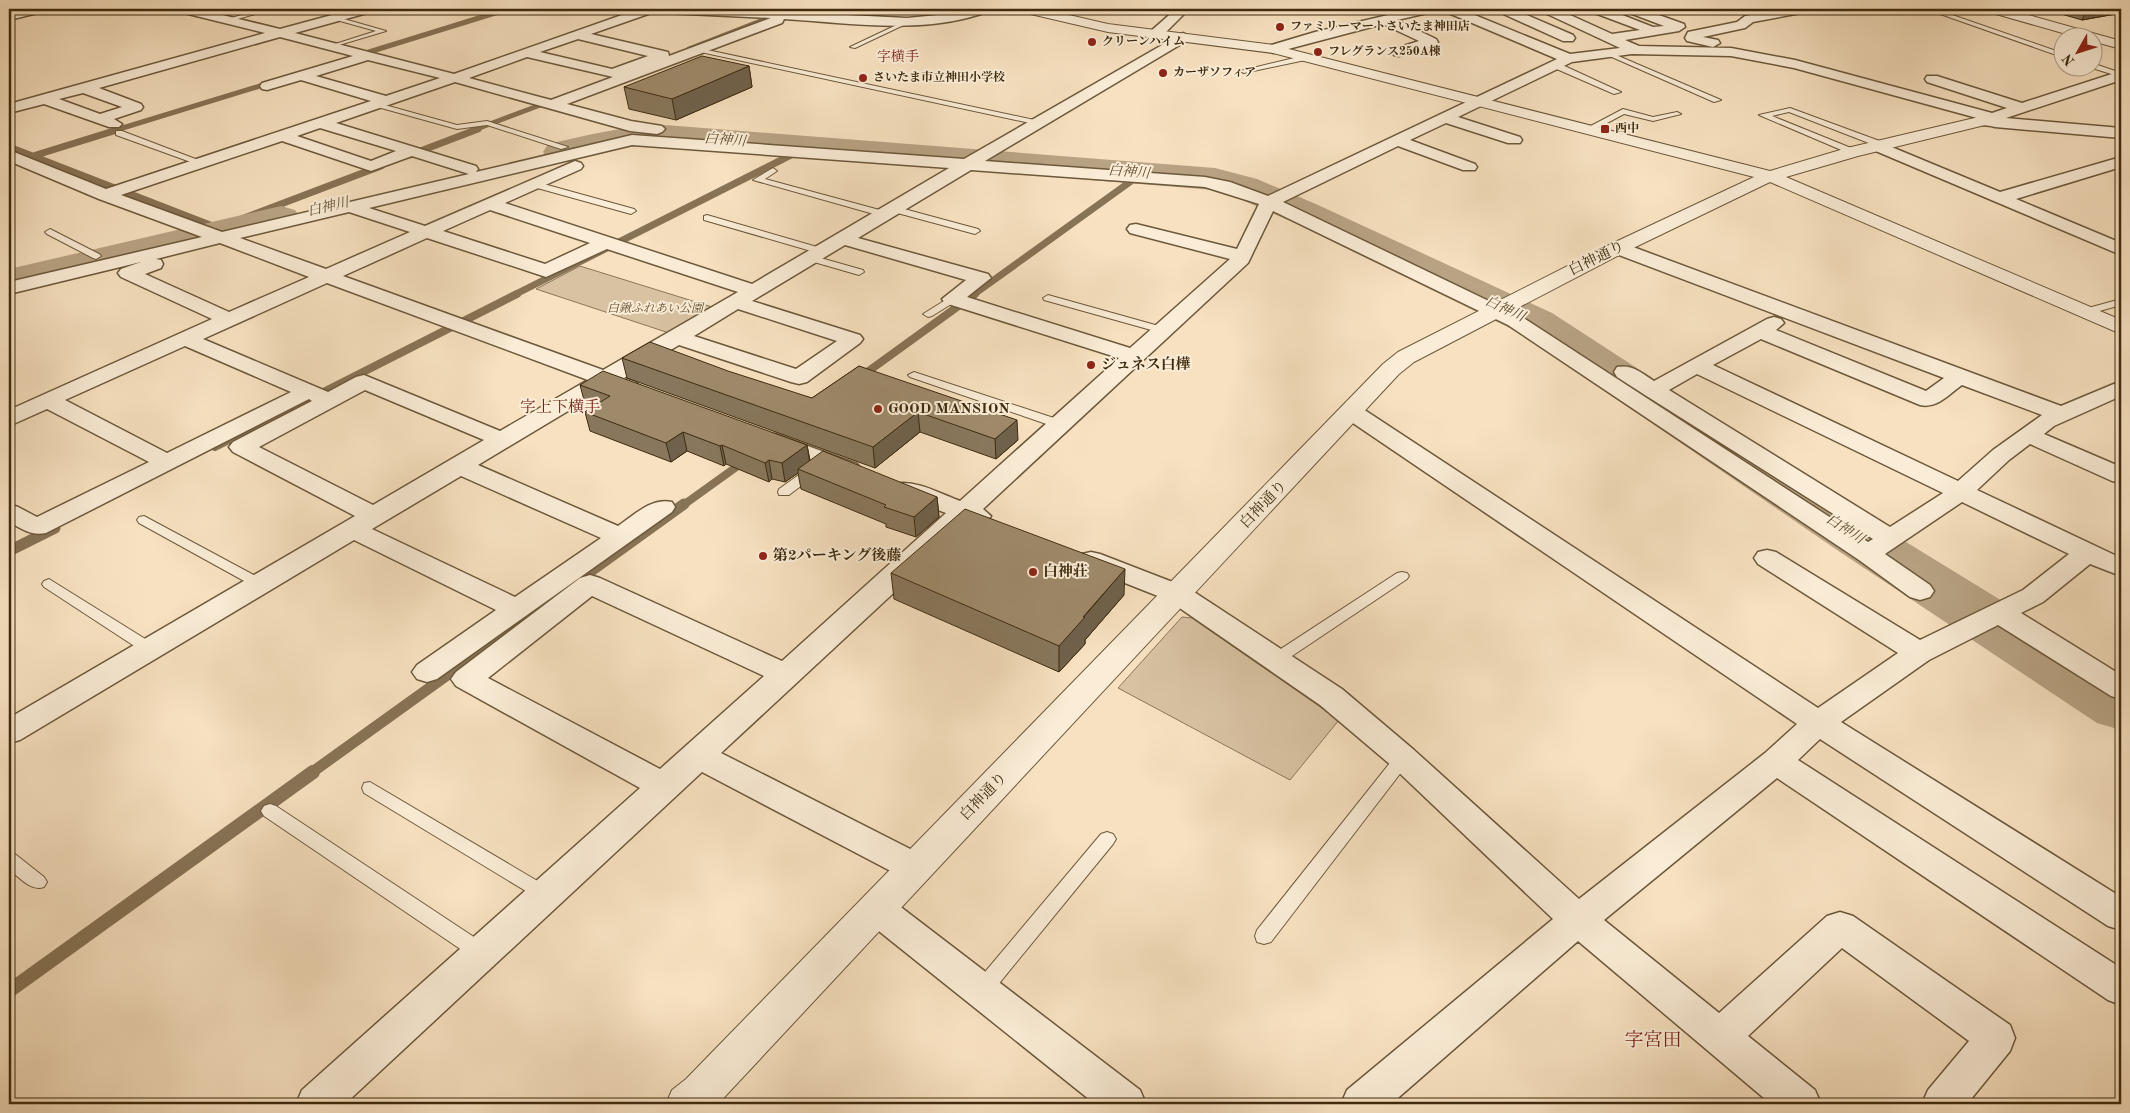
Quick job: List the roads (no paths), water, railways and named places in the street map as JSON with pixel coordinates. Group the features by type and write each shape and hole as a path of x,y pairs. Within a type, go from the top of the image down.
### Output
{"street":[{"path":"9,16 38,9"},
{"path":"184,9 554,104 630,126 642,134"},
{"path":"9,109 367,9"},
{"path":"105,195 455,78 650,9"},
{"path":"666,9 907,22 961,17 983,9"},
{"path":"1027,9 1108,28 1273,49 1770,176 2121,328"},
{"path":"1156,34 1183,9"},
{"path":"1273,49 1428,9"},
{"path":"1450,9 1550,52 1569,58"},
{"path":"1503,9 1580,43 1632,50 1731,52 1794,64 1846,77 1988,119 2121,133"},
{"path":"1551,11 1581,9"},
{"path":"1596,9 1655,31"},
{"path":"316,1104 1242,256 1274,200 1569,58 1606,48 1655,31 1679,27 1631,9"},
{"path":"1632,50 1741,25 1749,19 1801,9"},
{"path":"1994,9 2121,45"},
{"path":"1551,11 1606,48"},
{"path":"554,104 788,16"},
{"path":"1384,19 1430,42 1399,52"},
{"path":"526,52 613,73 663,54 577,35"},
{"path":"1693,35 1692,38 1730,46 1731,52"},
{"path":"9,732 1183,37"},
{"path":"267,86 368,56"},
{"path":"1988,119 2121,75"},
{"path":"302,76 381,102"},
{"path":"1932,79 2022,108"},
{"path":"84,88 136,107 99,119"},
{"path":"44,100 99,119 118,129"},
{"path":"1447,118 1514,140"},
{"name":"白神通り","path":"687,1104 700,1093 877,910 1392,369 1406,357 1618,248 1770,176 1853,152 1988,119"},
{"path":"320,123 470,169"},
{"path":"9,288 470,169 618,134 642,134 975,160 1204,182 1224,186 1274,200 1502,307 1531,312"},
{"path":"9,419 47,400 327,277 642,134"},
{"path":"9,276 96,256 350,207 642,134"},
{"path":"282,136 372,166 412,151"},
{"path":"1398,141 1469,167"},
{"path":"1880,146 2121,250"},
{"path":"9,155 105,195 652,396"},
{"path":"2000,198 2121,162"},
{"path":"489,204 755,291"},
{"path":"350,207 546,271 606,242"},
{"path":"1136,229 1242,256"},
{"path":"212,235 128,274 230,320"},
{"path":"842,239 981,278 952,298"},
{"path":"1618,248 2061,414"},
{"path":"952,298 1134,356"},
{"path":"677,337 798,378 853,339 735,302"},
{"path":"1502,307 1515,321 1878,547"},
{"path":"1653,390 1792,313"},
{"path":"1760,331 1928,400 1960,376"},
{"path":"186,339 319,395"},
{"path":"1612,364 1653,390 1878,547 1920,591"},
{"path":"1697,366 2121,568"},
{"path":"9,512 36,527 167,462 319,395 364,382 502,440"},
{"path":"1878,547 1962,491 2001,455 2046,421 2121,388"},
{"path":"319,395 241,447 375,516"},
{"path":"47,400 167,462"},
{"path":"1352,412 1818,723 2121,915"},
{"path":"753,433 999,524"},
{"path":"2028,435 2121,476"},
{"path":"459,466 621,536"},
{"path":"427,672 663,507"},
{"path":"352,529 517,609"},
{"path":"1071,552 1178,594 1331,697 1404,758 1578,920 1801,1104"},
{"path":"1361,1104 1578,920 1776,760 1818,723 1919,653 2033,596 2088,552"},
{"path":"1767,558 1919,653"},
{"path":"664,786 466,679 590,584 785,674"},
{"path":"1991,618 2121,689"},
{"path":"484,632 510,645"},
{"path":"697,755 916,868"},
{"path":"1776,760 2121,988"},
{"path":"877,910 1126,1104"},
{"path":"1720,1037 1840,926 1996,1038 1942,1104"}],"lane":[{"path":"227,20 270,9"},
{"path":"1929,9 2052,52"},
{"path":"331,47 383,32 335,18"},
{"path":"853,47 907,22"},
{"path":"1606,48 1717,100"},
{"path":"698,50 1039,123"},
{"path":"1244,71 1307,57"},
{"path":"1555,65 1617,92"},
{"path":"2102,68 2121,75"},
{"path":"381,102 457,127 487,123 564,147"},
{"path":"1589,129 1623,110 1653,119 1677,114"},
{"path":"1853,152 1763,115 1790,110 1880,146"},
{"path":"118,129 202,163"},
{"path":"773,171 757,180 974,231"},
{"path":"534,184 631,211"},
{"path":"707,218 816,255 859,272"},
{"path":"50,232 96,256"},
{"path":"928,314 952,298"},
{"path":"1048,298 1162,330"},
{"path":"2085,312 2121,302"},
{"path":"914,375 1059,424"},
{"path":"784,492 827,460"},
{"path":"144,520 260,584"},
{"path":"1275,660 1402,576"},
{"path":"48,584 150,649"},
{"path":"1264,936 1404,758"},
{"path":"370,788 546,894"},
{"path":"270,811 482,953"},
{"path":"981,991 1107,839"},
{"path":"9,859 38,882"}],"waterway":[{"path":"356,56 508,9"},
{"path":"689,49 771,17"},
{"path":"116,130 273,82"},
{"path":"474,130 551,101"},
{"path":"33,156 120,129"},
{"path":"410,155 478,129"},
{"name":"白神川","path":"561,152 635,136 665,135 1215,179 1244,187 1304,213 1536,323 1860,539 2121,706"},
{"path":"514,295 809,146"},
{"path":"9,147 223,230"},
{"path":"218,228 381,166"},
{"path":"973,295 1141,174"},
{"name":"白神川","path":"9,282 281,218"},
{"path":"215,447 517,294"},
{"path":"859,378 975,294"},
{"path":"682,506 746,460"},
{"path":"573,584 684,504"},
{"path":"9,551 55,528"},
{"path":"311,773 549,602"},
{"path":"9,991 313,772"}],"place":[{"name":"ファミリーマートさいたま神田店","path":"1280,27"},
{"name":"クリーンハイム","path":"1092,42"},
{"name":"フレグランス250A棟","path":"1318,52"},
{"name":"カーザソフィア","path":"1163,73"},
{"name":"さいたま市立神田小学校","path":"863,78"},
{"name":"西中","path":"1605,129"},
{"name":"ジュネス白樺","path":"1091,365"},
{"name":"GOOD MANSION","path":"878,409"},
{"name":"第2パーキング後藤","path":"763,556"},
{"name":"白神荘","path":"1033,572"}],"district":[{"name":"字横手","path":"898,57"},
{"name":"字上下横手","path":"560,408"},
{"name":"字宮田","path":"1653,1041"}],"park label":[{"name":"白鍬ふれあい公園","path":"655,309"}]}
